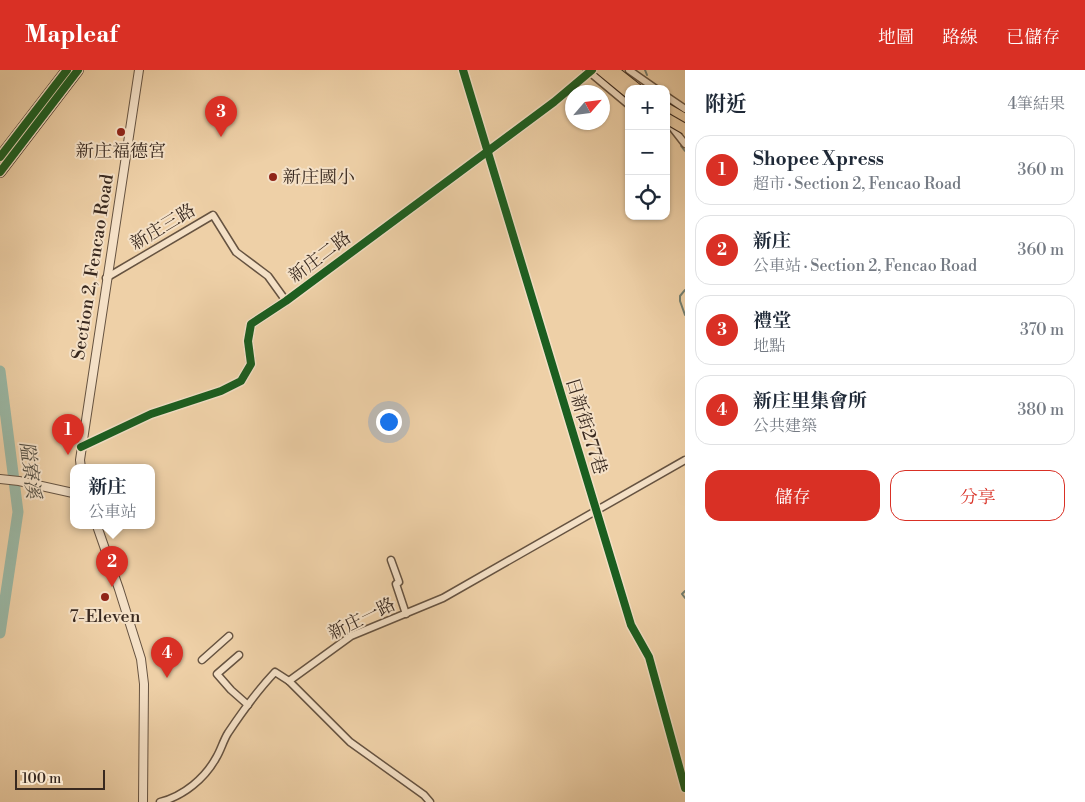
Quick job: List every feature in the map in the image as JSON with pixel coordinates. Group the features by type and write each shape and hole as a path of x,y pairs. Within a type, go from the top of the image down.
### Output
{"main road":[{"path":"0,172 67,70"},
{"path":"0,157 78,70"},
{"path":"601,70 625,90"},
{"path":"613,70 640,85"},
{"path":"670,110 685,119"},
{"path":"670,122 684,138"}],"street":[{"name":"Section 2, Fencao Road","path":"80,464 106,278 139,70"},
{"name":"日新街277巷","path":"463,70 631,625 649,657 685,788"},
{"path":"629,70 640,85"},
{"name":"新庄二路","path":"82,447 151,414 221,392 241,381 251,364 248,341 250,324 286,301 487,152 554,102 590,71"},
{"path":"590,71 625,102"},
{"path":"670,99 685,109"},
{"path":"668,130 684,138"},
{"name":"新庄三路","path":"106,278 213,215 236,252 268,276 286,301"},
{"name":"新庄一路","path":"289,681 352,636 443,598 685,460"},
{"path":"0,479 19,481 70,492"},
{"path":"98,529 141,659 144,684 143,802"},
{"path":"391,560 400,582 396,584 406,614"},
{"path":"202,660 229,636"},
{"path":"239,655 217,674 248,705"},
{"path":"160,802 171,799 183,792 207,773 226,735 258,689 275,672 289,681 350,742 430,802"}],"waterway":[{"path":"645,70 647,75"},
{"path":"681,146 685,151"},
{"path":"685,290 680,296 685,315"},
{"name":"隘寮溪","path":"0,371 18,512 0,633"},
{"path":"685,591 682,594 685,598"}],"cycle path":[{"path":"0,157 67,70"},
{"path":"0,172 78,70"},
{"path":"463,70 631,625 649,657 685,788"},
{"path":"81,447 151,414 221,391 241,381 251,364 248,341 251,324 286,301 554,102 592,70"}],"place":[{"name":"新庄福德宮","path":"121,132"},
{"name":"禮堂","path":"221,137"},
{"name":"新庄國小","path":"273,177"},
{"name":"Shopee Xpress","path":"68,455"},
{"name":"新庄","path":"112,587"},
{"name":"7-Eleven","path":"105,597"},
{"name":"新庄里集會所","path":"167,678"}]}
